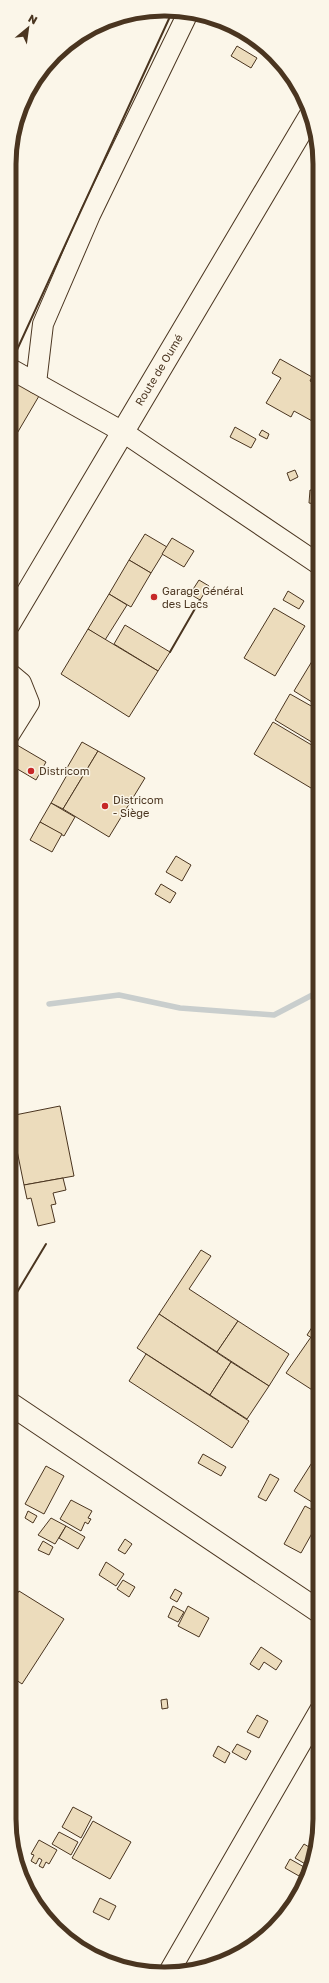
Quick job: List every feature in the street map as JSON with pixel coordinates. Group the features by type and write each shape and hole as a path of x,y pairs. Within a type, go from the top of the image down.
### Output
{"main road":[{"name":"Route de Oumé","path":"16,612 307,122"},
{"path":"16,1408 313,1607"}],"street":[{"path":"36,383 43,324 90,215 186,17"},
{"path":"16,372 123,432 313,560"},
{"path":"16,679 21,683 29,704 16,725"},
{"path":"172,1967 313,1722"}],"building":[{"path":"237,46 257,58 251,68 231,56"},
{"path":"280,359 312,377 310,381 313,382 313,421 294,411 291,417 266,403 281,378 272,373"},
{"path":"16,382 39,396 16,435"},
{"path":"235,427 256,439 251,448 230,437"},
{"path":"262,430 269,434 267,439 259,435"},
{"path":"295,470 298,477 290,481 287,473"},
{"path":"310,490 313,490 313,504 309,503"},
{"path":"145,534 167,547 151,573 129,560"},
{"path":"172,538 194,551 184,567 162,554"},
{"path":"129,560 151,573 131,607 109,594"},
{"path":"199,580 209,586 200,600 190,594"},
{"path":"288,591 304,601 299,609 283,600"},
{"path":"109,594 127,605 105,640 88,629"},
{"path":"274,608 305,626 275,676 244,658"},
{"path":"125,625 170,652 158,671 114,644"},
{"path":"88,629 158,671 129,717 61,674"},
{"path":"313,660 312,702 294,691"},
{"path":"290,694 313,707 313,743 275,720"},
{"path":"273,722 313,746 313,789 254,754"},
{"path":"82,742 98,751 63,809 51,803 67,775 64,773"},
{"path":"17,745 46,762 36,780 16,768"},
{"path":"98,751 145,778 109,837 63,809"},
{"path":"51,803 75,817 64,836 40,822"},
{"path":"40,822 62,834 52,852 30,840"},
{"path":"176,856 191,865 182,881 166,872"},
{"path":"161,884 176,893 170,903 155,894"},
{"path":"60,1106 74,1176 24,1185 16,1146 16,1115"},
{"path":"63,1178 66,1190 53,1193 56,1204 51,1205 55,1222 38,1226 31,1198 27,1199 24,1185"},
{"path":"201,1250 211,1256 189,1289 238,1321 217,1352 159,1314"},
{"path":"159,1314 231,1362 210,1395 137,1348"},
{"path":"238,1321 289,1354 269,1386 217,1352"},
{"path":"313,1326 313,1339 307,1335"},
{"path":"311,1337 313,1338 313,1390 286,1373"},
{"path":"146,1354 249,1421 232,1448 129,1381"},
{"path":"231,1362 269,1386 247,1419 210,1395"},
{"path":"203,1454 226,1467 221,1476 198,1463"},
{"path":"313,1461 313,1503 294,1491"},
{"path":"46,1466 64,1476 44,1514 25,1504"},
{"path":"270,1474 279,1479 266,1501 258,1497"},
{"path":"71,1500 92,1511 88,1518 91,1519 88,1524 85,1522 81,1531 60,1519"},
{"path":"305,1506 313,1510 313,1532 301,1553 284,1544"},
{"path":"28,1511 37,1516 33,1523 25,1518"},
{"path":"51,1518 66,1526 55,1544 38,1535"},
{"path":"66,1526 85,1537 78,1549 59,1538"},
{"path":"125,1539 132,1544 125,1554 118,1550"},
{"path":"43,1541 53,1547 49,1555 38,1550"},
{"path":"106,1562 124,1574 116,1586 99,1575"},
{"path":"123,1580 135,1587 129,1597 117,1589"},
{"path":"175,1589 182,1593 177,1602 170,1598"},
{"path":"19,1591 64,1619 22,1684 16,1680 16,1596"},
{"path":"173,1606 184,1612 178,1622 168,1617"},
{"path":"188,1606 209,1618 199,1637 178,1626"},
{"path":"261,1647 282,1661 276,1670 264,1662 259,1670 250,1664"},
{"path":"167,1699 168,1708 162,1709 161,1700"},
{"path":"257,1715 268,1721 259,1738 247,1732"},
{"path":"237,1744 251,1751 246,1760 232,1752"},
{"path":"218,1746 230,1753 225,1763 213,1756"},
{"path":"73,1807 92,1817 81,1838 62,1827"},
{"path":"93,1821 131,1842 110,1879 72,1858"},
{"path":"59,1832 78,1842 71,1855 52,1844"},
{"path":"39,1840 57,1850 49,1864 46,1862 43,1868 39,1866 42,1860 39,1858 36,1864 31,1861 34,1855 31,1854"},
{"path":"304,1844 310,1848 306,1864 295,1858"},
{"path":"290,1859 304,1867 299,1876 285,1868"},
{"path":"100,1898 116,1906 109,1920 93,1912"}],"waterway":[{"path":"49,1004 119,995 180,1008 274,1015 313,995"}],"wall":[{"path":"16,352 170,16"},
{"path":"170,652 200,600"},
{"path":"16,1294 46,1244"}],"place":[{"name":"Garage Général des Lacs","path":"154,597"},
{"name":"Districom","path":"31,771"},
{"name":"Districom - Siège","path":"105,806"}]}
